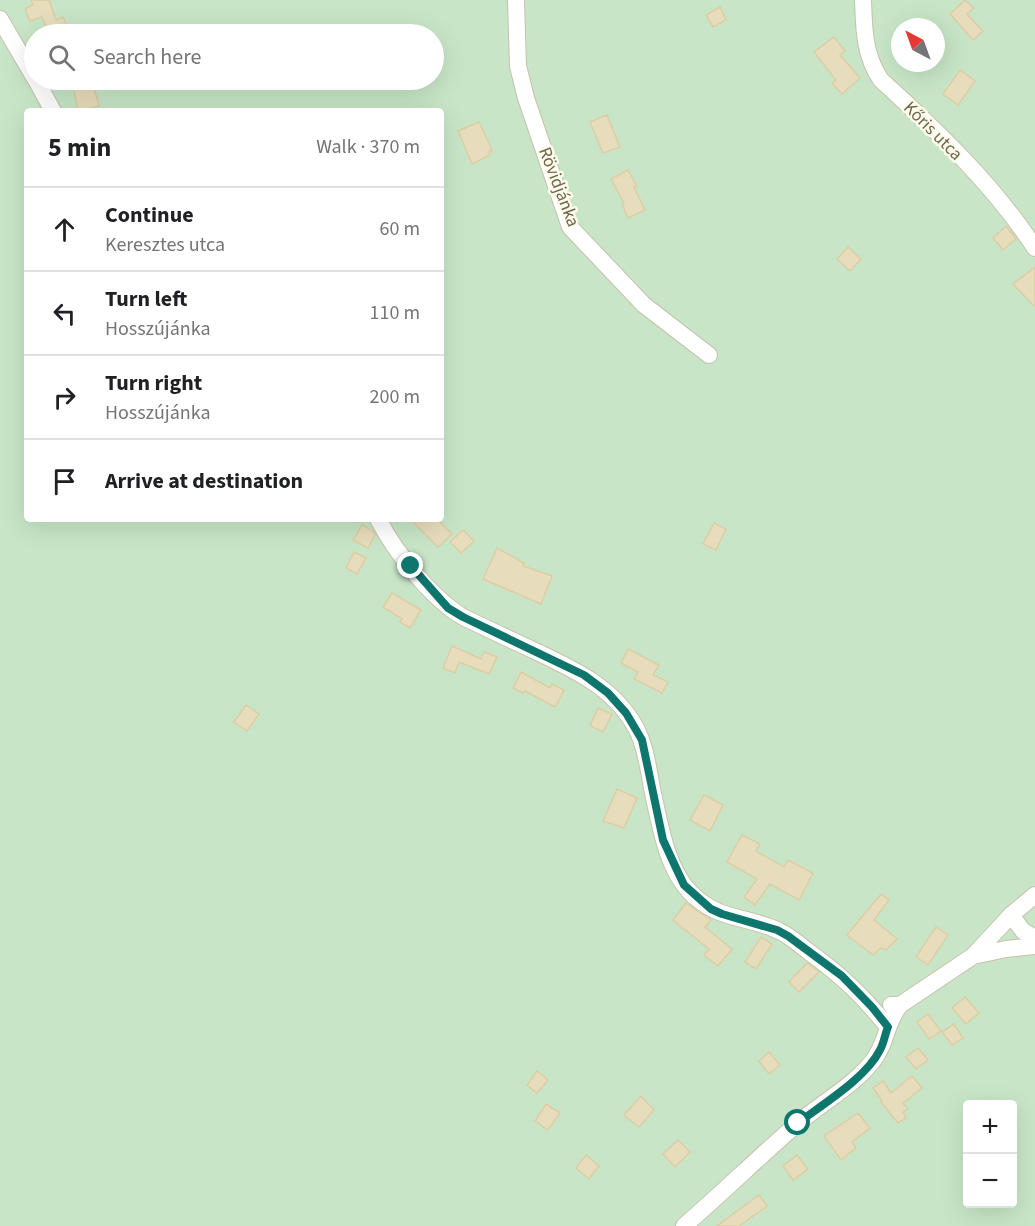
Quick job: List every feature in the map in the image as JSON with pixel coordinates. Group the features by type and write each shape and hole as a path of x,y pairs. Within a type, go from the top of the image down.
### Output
{"street":[{"name":"Rövidjánka","path":"516,0 518,66 526,98 570,227 644,305 709,355"},
{"name":"Kőris utca","path":"862,0 866,50 874,70 881,80 936,131 1014,216 1035,248"},
{"path":"0,19 24,59"},
{"path":"42,90 51,108"},
{"path":"380,522 394,548 448,608 584,675 608,693 626,713 642,740 663,840 676,871 691,893 711,909 722,914 777,930 788,936 842,976 888,1027"},
{"path":"684,1226 798,1123 872,1063 881,1049 890,1017 900,1005 973,956 1011,915 1035,894"},
{"path":"1011,915 1023,931 1035,938"},
{"path":"973,956 1035,946"},
{"path":"872,1007 900,1005"}],"green space":[{"path":"0,0 1035,0 1035,1226 0,1226"}],"building":[{"path":"31,0 49,0 56,20 63,17 66,24 45,24 42,17 30,21 25,9 33,5"},
{"path":"965,0 974,8 967,14 983,31 973,40 950,14"},
{"path":"720,7 726,20 713,27 706,15"},
{"path":"834,37 845,51 840,55 860,78 842,94 832,83 836,80 814,52"},
{"path":"960,70 975,81 958,105 943,94"},
{"path":"74,90 95,90 99,106 77,108"},
{"path":"607,115 620,147 603,153 590,122"},
{"path":"479,122 492,150 489,151 490,155 472,164 458,131"},
{"path":"628,170 637,186 634,187 645,210 628,218 622,204 624,203 611,179"},
{"path":"1006,226 1016,239 1003,250 993,238"},
{"path":"848,247 861,259 850,271 837,259"},
{"path":"1035,267 1035,307 1013,284"},
{"path":"413,522 440,522 452,534 438,547"},
{"path":"714,523 726,529 716,550 703,544"},
{"path":"362,525 373,531 375,535 368,548 353,540"},
{"path":"463,530 474,541 461,553 450,542"},
{"path":"497,548 524,563 523,566 552,576 541,604 483,579"},
{"path":"354,552 366,558 357,574 346,568"},
{"path":"392,593 421,610 410,628 400,622 402,619 383,607"},
{"path":"452,646 481,659 484,652 497,657 489,674 459,662 455,673 443,668"},
{"path":"628,649 659,665 653,675 668,682 662,693 634,679 638,672 621,663"},
{"path":"521,672 550,688 552,684 564,690 555,707 525,691 523,693 513,688"},
{"path":"246,705 259,714 247,731 234,722"},
{"path":"598,708 612,714 603,732 590,726"},
{"path":"617,789 637,798 624,828 603,821"},
{"path":"704,795 723,805 710,831 690,820"},
{"path":"742,835 760,844 756,851 784,867 788,860 813,873 799,900 770,884 755,905 744,897 757,879 727,862"},
{"path":"881,894 889,900 874,920 897,939 886,950 881,948 873,955 847,935"},
{"path":"686,903 711,920 705,927 732,949 718,966 704,955 709,949 673,920"},
{"path":"936,927 948,935 928,965 916,957"},
{"path":"761,937 772,944 756,969 745,962"},
{"path":"807,963 819,972 799,992 789,982"},
{"path":"965,997 979,1013 966,1024 952,1008"},
{"path":"928,1014 941,1031 929,1039 917,1022"},
{"path":"954,1024 963,1038 952,1045 942,1032"},
{"path":"918,1048 928,1060 916,1069 906,1057"},
{"path":"769,1052 780,1065 769,1074 759,1061"},
{"path":"537,1071 548,1080 537,1093 527,1085"},
{"path":"912,1076 922,1088 903,1103 908,1109 903,1112 906,1118 898,1123 873,1088 883,1081 891,1093"},
{"path":"641,1096 654,1110 639,1127 624,1115"},
{"path":"546,1104 560,1113 548,1130 535,1121"},
{"path":"858,1113 870,1128 852,1142 856,1148 841,1160 824,1136"},
{"path":"678,1140 690,1152 675,1167 663,1154"},
{"path":"586,1155 599,1166 589,1179 576,1168"},
{"path":"797,1155 808,1169 793,1180 783,1166"},
{"path":"759,1195 767,1206 739,1226 717,1226"}],"route":[{"path":"411,566 448,608 584,675 608,693 626,713 642,740 663,840 684,885 711,909 777,930 788,936 842,976 888,1027 881,1049 872,1063 798,1123"}]}
